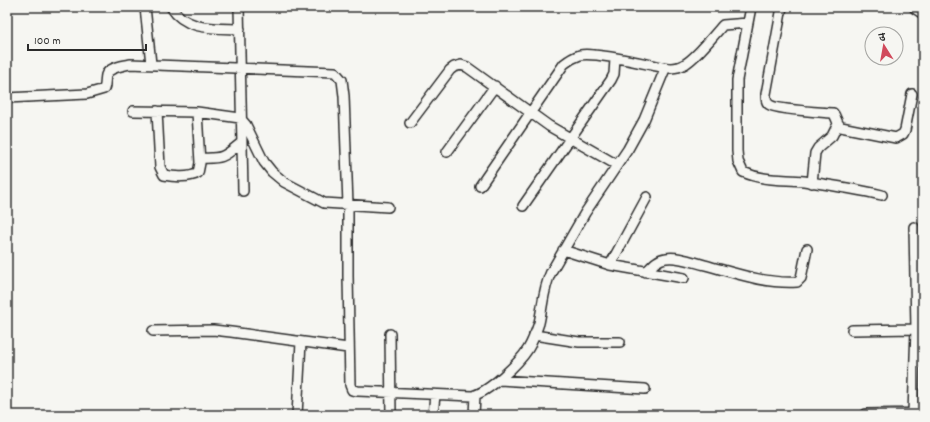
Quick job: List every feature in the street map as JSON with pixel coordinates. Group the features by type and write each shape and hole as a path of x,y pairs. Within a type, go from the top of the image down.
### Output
{"main road":[{"path":"917,7 923,11"}],"street":[{"path":"145,7 151,64"},
{"path":"171,7 180,17 199,27 240,29"},
{"path":"239,7 240,118 243,191"},
{"path":"751,7 737,80 737,151 738,161 743,172 753,177 769,180 812,183 882,195"},
{"path":"782,7 766,94 766,100 770,105 780,108 833,113 841,127 896,138 903,134 905,130 912,94"},
{"path":"480,186 564,64 572,58 581,55 615,59 665,69 684,65 691,60 723,25 748,23"},
{"path":"523,206 611,80 614,74 615,59"},
{"path":"7,98 72,95 98,92 104,89 106,75 109,70 130,64 240,67 335,72 342,80 344,96 348,205 348,348 349,382 352,390 358,392 475,395 500,380 527,350 539,322 546,282 563,250 644,120 665,69"},
{"path":"410,123 450,70 461,65 467,67 495,86 549,126 617,165"},
{"path":"448,152 495,86"},
{"path":"132,111 197,112 240,118 246,125 264,162 272,172 284,182 324,203 388,207"},
{"path":"157,111 159,161 161,171 164,175 170,176 195,175 198,173 200,168 200,158 197,112"},
{"path":"812,183 815,153 818,148 832,136 838,124"},
{"path":"200,158 220,158 241,143"},
{"path":"610,265 648,197"},
{"path":"912,413 916,329 914,227"},
{"path":"646,272 659,260 672,257 758,279 778,282 797,282 801,278 807,249"},
{"path":"563,250 610,265 684,278"},
{"path":"852,330 916,329"},
{"path":"153,330 225,331 348,348"},
{"path":"390,334 391,415"},
{"path":"534,335 579,342 620,342"},
{"path":"297,415 301,342"},
{"path":"500,380 646,389"},
{"path":"432,415 435,395"},
{"path":"474,415 475,395"},
{"path":"866,414 923,413"}]}
